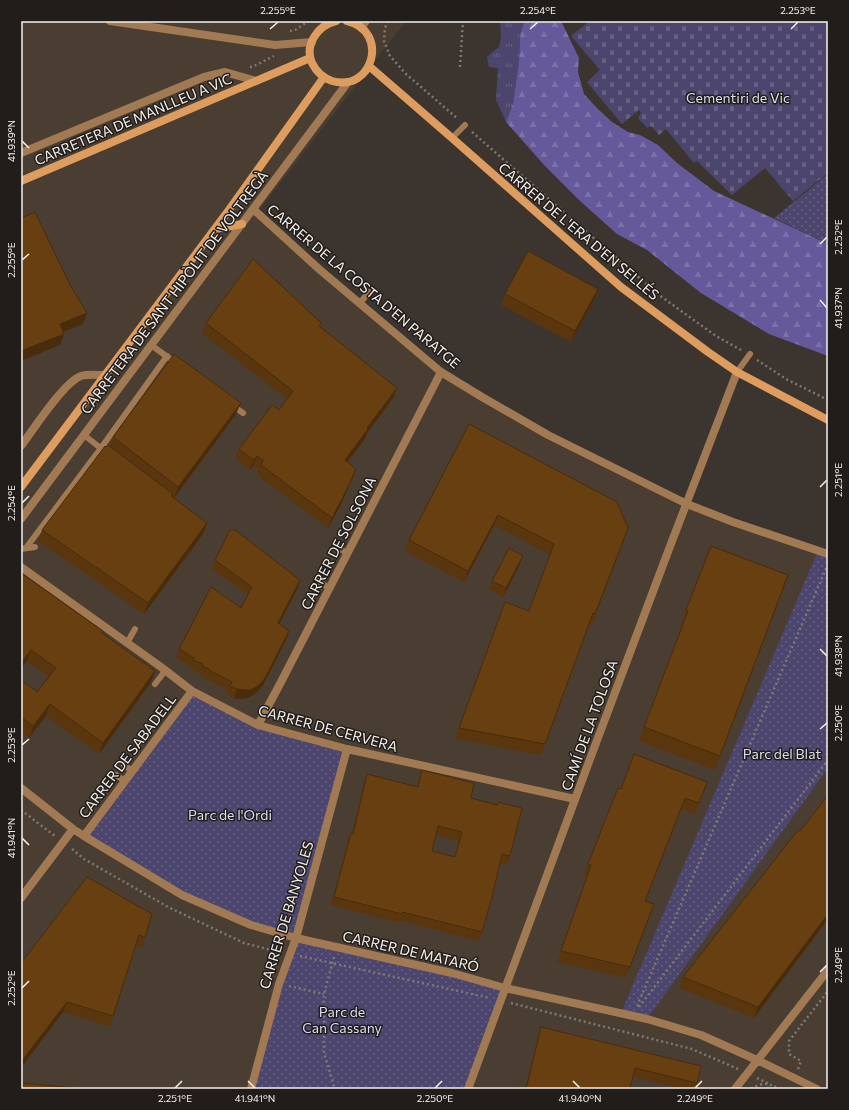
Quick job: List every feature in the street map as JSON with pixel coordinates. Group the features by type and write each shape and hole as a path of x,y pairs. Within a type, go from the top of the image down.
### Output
{"street":[{"path":"110,21 275,45 312,42"},
{"path":"336,21 330,22 321,28 314,37 310,58 316,70 328,80 348,82 362,75 369,66 372,56 372,46 364,24 346,21"},
{"name":"CARRETERA DE MANLLEU A VIC","path":"21,181 310,58"},
{"name":"CARRER DE L'ERA D'EN SELLÉS","path":"369,66 621,287 737,372 828,420"},
{"name":"CARRETERA DE MANLLEU A VIC","path":"21,154 204,77 225,72 256,81"},
{"name":"CARRETERA DE SANT HIPÒLIT DE VOLTREGÀ","path":"21,487 215,229 324,77"},
{"name":"CARRETERA DE SANT HIPÒLIT DE VOLTREGÀ","path":"21,519 348,82"},
{"name":"CARRER DE LA COSTA D'EN PARATGE","path":"253,209 318,269 441,372 548,435 687,504 733,522 828,554"},
{"path":"215,229 242,224"},
{"name":"CARRER DE SOLSONA","path":"258,725 441,372"},
{"name":"CAMÍ DE LA TOLOSA","path":"468,1089 666,556 737,372"},
{"name":"CARRETERA DE SANT HIPÒLIT DE VOLTREGÀ","path":"21,446 72,381 81,376 105,375"},
{"name":"CARRER DE CERVERA","path":"21,567 192,691 258,725 347,749 575,799"},
{"name":"CARRER DE SABADELL","path":"84,836 192,691"},
{"name":"CARRER DE BANYOLES","path":"251,1089 279,984 296,938 347,749"},
{"name":"CARRER DE MATARÓ","path":"21,788 73,829 182,895 251,925 296,938 452,973 505,988 647,1018 701,1035 817,1089"},
{"name":"CARRER DE SABADELL","path":"21,898 73,829"},
{"path":"735,1089 828,970"}],"lane":[{"path":"452,138 465,125"},
{"path":"360,303 369,292"},
{"path":"151,345 173,361"},
{"path":"737,372 750,354"},
{"path":"23,548 101,448 167,356"},
{"path":"230,404 242,413"},
{"path":"84,435 107,453"},
{"path":"335,546 347,553"},
{"path":"23,548 35,547"},
{"path":"318,581 330,588"},
{"path":"127,643 135,629"},
{"path":"155,684 165,671"},
{"path":"124,765 132,771"},
{"path":"116,775 125,781"}],"path":[{"path":"285,33 295,30 308,21"},
{"path":"388,21 385,28 384,41 390,56 406,74 659,295 716,336 750,354 786,379 828,400"},
{"path":"460,67 463,21"},
{"path":"633,1016 828,564"},
{"path":"633,1016 828,760"},
{"path":"335,1089 324,1053 324,994 337,947"},
{"path":"279,984 324,994"},
{"path":"794,1078 801,1061 789,1054 789,1041 828,991"},
{"path":"751,1089 759,1084 769,1084 781,1089"}],"shaded area":[{"path":"21,21 406,21 259,210 441,374 687,504 828,557 828,1089 21,1089"}],"green space":[{"path":"500,21 524,21 520,37 519,62 513,104 506,122 496,100 498,68 489,67 487,57 499,47 501,38"},
{"path":"524,21 561,21 579,58 578,72 584,94 612,122 628,132 640,135 658,145 677,163 714,191 828,244 828,356 769,334 701,293 647,250 617,234 579,200 545,166 506,122 513,104 519,62 520,37"},
{"name":"Cementiri de Vic","path":"586,21 828,21 828,173 793,201 765,168 732,195 697,161 694,163 666,129 659,135 651,126 647,128 638,118 641,113 639,110 622,124 587,82 600,70 571,36 587,23"},
{"path":"828,174 828,244 774,218"},
{"name":"Parc del Blat","path":"818,551 828,554 828,768 647,1019 621,1013"},
{"path":"192,691 258,725 347,749 296,938 505,988 468,1089 251,1089 295,938 182,895 84,836"}],"building":[{"path":"35,212 70,285 87,313 60,324 64,334 21,351 21,218"},
{"path":"528,251 598,289 575,331 505,294"},
{"path":"253,259 321,323 319,326 397,388 345,460 356,469 332,518 261,465 263,460 257,456 254,460 239,449 272,405 279,410 293,391 206,323"},
{"path":"174,354 241,403 178,487 113,437"},
{"path":"469,424 617,502 628,528 595,614 593,613 545,744 459,728 505,602 529,611 554,544 498,515 468,571 409,540"},
{"path":"108,445 173,494 171,496 207,523 148,603 42,530 105,446 106,447"},
{"path":"230,530 235,530 300,580 278,623 289,631 265,678 251,690 237,689 230,686 232,682 202,666 203,664 193,660 194,658 179,649 211,587 241,608 252,587 215,560"},
{"path":"711,546 788,575 720,756 644,727 688,611 686,610"},
{"path":"509,548 523,556 506,588 492,581"},
{"path":"21,573 103,631 102,633 155,671 103,743 50,704 33,726 21,717 21,680 37,692 56,668 31,650 21,663"},
{"path":"634,754 707,782 699,803 685,798 645,901 654,904 630,967 561,951 591,865 588,864 618,788 621,789"},
{"path":"422,770 474,783 471,798 497,805 498,802 522,808 510,856 502,854 482,932 334,897 351,833 353,834 367,774 418,787","holes":["438,826 462,832 455,857 432,851"]},
{"path":"828,795 828,914 758,1007 683,977 798,830 800,831"},
{"path":"87,877 152,914 145,937 139,935 113,1016 67,1002 21,1062 21,963"},
{"path":"541,1027 701,1066 697,1083 635,1068 630,1089 526,1089"},
{"path":"21,1083 87,1089 21,1089"}],"park label":[{"name":"Parc de l'Ordi","path":"230,814"},
{"name":"Parc de Can Cassany","path":"342,1020"}]}
